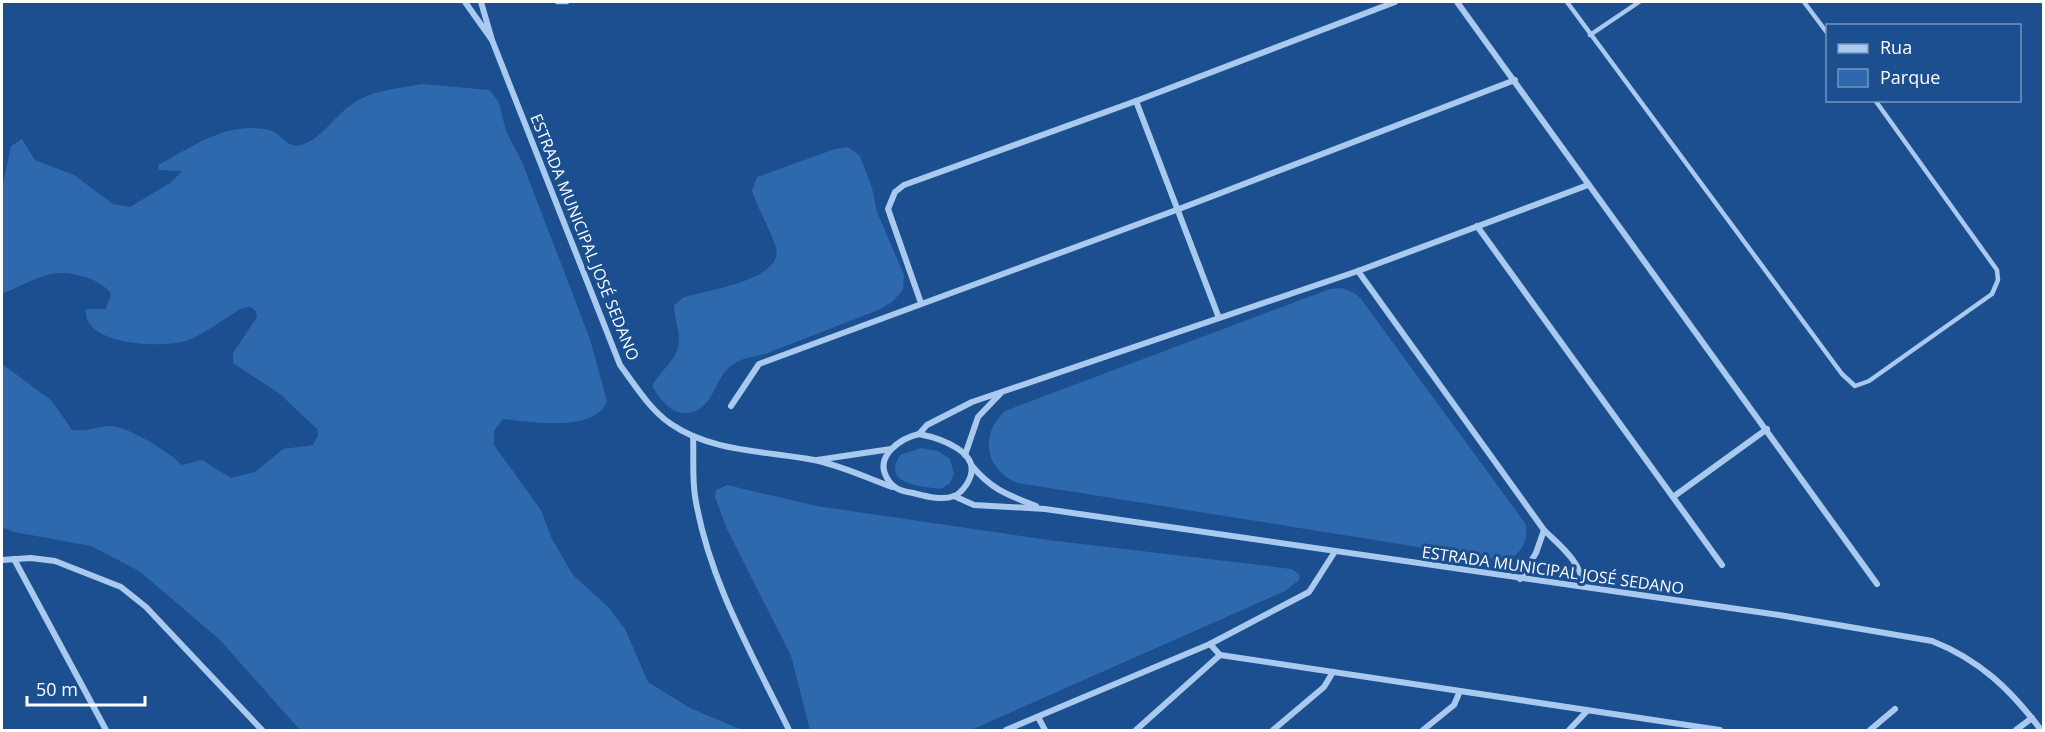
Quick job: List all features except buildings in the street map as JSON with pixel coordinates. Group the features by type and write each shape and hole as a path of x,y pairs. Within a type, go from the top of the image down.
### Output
{"street":[{"name":"ESTRADA MUNICIPAL JOSÉ SEDANO","path":"465,2 492,40"},
{"name":"ESTRADA MUNICIPAL JOSÉ SEDANO","path":"481,2 492,40 620,365 647,401 670,424 693,436 728,446 816,460 892,486"},
{"path":"921,303 888,209 895,192 904,185 1136,101 1395,2"},
{"path":"1457,2 1877,584"},
{"path":"730,406 759,364 1179,209 1515,80"},
{"path":"1136,101 1219,318"},
{"path":"919,434 934,437 965,454 971,464 972,475 967,485 954,496 940,498 892,486 885,475 883,464 891,449 899,441 919,434 927,425 972,402 1358,271 1588,185"},
{"path":"1477,226 1722,565"},
{"path":"1358,271 1544,530 1576,566 1583,579 1582,586"},
{"path":"965,454 978,417 1000,393"},
{"path":"1673,497 1767,429"},
{"path":"693,436 694,495 708,550 725,598 789,730"},
{"name":"ESTRADA MUNICIPAL JOSÉ SEDANO","path":"816,460 891,449"},
{"name":"ESTRADA MUNICIPAL JOSÉ SEDANO","path":"971,464 986,483 998,491 1045,509"},
{"name":"ESTRADA MUNICIPAL JOSÉ SEDANO","path":"954,496 974,505 1045,509 1334,553 1582,586 1880,630 1932,641 1953,650 2004,684 2041,730"},
{"path":"1520,579 1536,553 1544,530"},
{"path":"1006,730 1210,644 1309,592 1334,553"},
{"path":"2,561 31,558 55,561 122,587 146,607 262,730"},
{"path":"14,559 106,730"},
{"path":"1210,644 1220,655 1720,730"},
{"path":"1136,730 1220,655"},
{"path":"1273,730 1324,687 1333,672"},
{"path":"1423,730 1454,705 1460,691"},
{"path":"1870,730 1895,710"},
{"path":"1569,730 1587,711"},
{"path":"1038,717 1045,730"},
{"path":"2016,730 2032,718"}],"lane":[{"path":"557,2 567,2"},
{"path":"1567,2 1842,374 1855,386 1869,381 1992,294 1998,280 1996,270 1986,254 1876,102"},
{"path":"1590,35 1639,2"},
{"path":"1804,2 1826,33"}],"green space":[{"path":"421,84 490,90 499,103 506,131 522,162 590,339 607,401 600,411 590,418 576,422 544,423 503,419 494,431 494,445 541,510 552,539 573,575 608,607 625,629 648,682 690,708 742,730 300,730 219,639 139,571 91,546 14,532 2,527 2,364 52,401 72,430 118,427 148,441 182,465 202,460 231,478 255,472 283,449 313,445 318,435 317,429 280,394 233,363 233,353 257,317 256,311 250,307 242,308 191,339 164,344 146,344 111,338 97,331 88,321 86,309 106,309 111,294 100,284 84,276 66,273 50,274 2,294 2,189 11,146 22,139 35,160 74,175 113,204 130,207 170,183 182,171 159,170 158,165 211,137 239,129 253,128 269,130 292,145 301,145 315,138 359,100 384,91"},
{"path":"848,147 860,156 872,188 877,212 904,275 903,290 881,309 770,352 735,363 722,376 709,399 696,411 680,413 670,408 652,386 672,360 678,348 679,338 674,305 684,297 757,276 769,268 776,259 776,248 752,191 757,177 835,149"},
{"path":"1342,288 1356,294 1361,299 1525,523 1525,541 1512,558 1506,561 1018,483 998,470 993,461 989,451 991,430 1005,411 1330,289"},
{"path":"921,448 938,451 950,459 954,474 950,483 941,489 915,485 900,479 896,473 900,455"},
{"path":"727,485 817,506 1048,540 1292,569 1300,575 1299,580 1285,591 971,730 810,730 791,656 727,529 715,497 716,490"}]}
